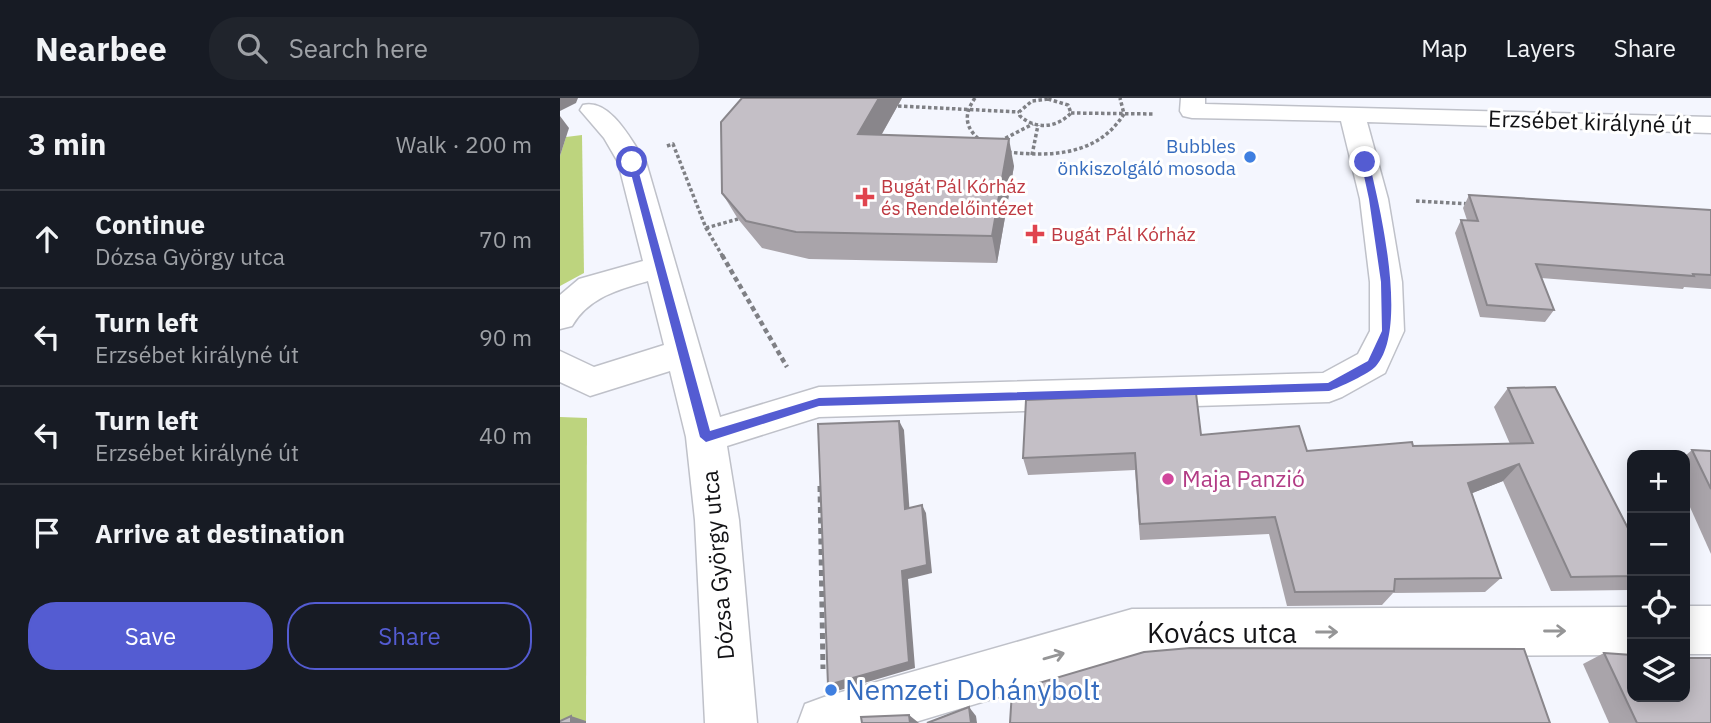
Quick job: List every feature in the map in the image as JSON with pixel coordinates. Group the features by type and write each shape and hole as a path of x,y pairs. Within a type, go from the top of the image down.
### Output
{"street":[{"name":"Erzsébet királyné út","path":"1192,105 1352,114 1496,108 1711,125"},
{"name":"Dózsa György utca","path":"588,108 614,134 632,162 706,437 717,520 730,723"},
{"path":"706,437 819,402 1329,387 1372,363 1387,331 1386,282 1374,199 1352,114"},
{"path":"560,317 560,313 591,288 661,266"},
{"path":"560,365 590,382 685,352"},
{"path":"1690,630 1711,630"},
{"name":"Kovács utca","path":"824,723 1132,633 1627,631"}],"path":[{"path":"975,98 967,110 965,120 969,129 989,146"},
{"path":"898,106 1019,112 1032,101 1048,98 1068,105 1071,113"},
{"path":"999,149 1032,155 1059,154 1084,148 1104,139 1118,127 1125,114 1120,98"},
{"path":"998,142 1036,125 1055,124 1071,113 1125,114 1192,105"},
{"path":"1019,112 1022,119 1036,125"},
{"path":"1032,155 1036,125"},
{"path":"614,134 631,131 646,152 673,145 706,228 794,379 819,402 824,723"},
{"path":"1374,199 1482,205"},
{"path":"706,228 738,219"}],"green space":[{"path":"582,135 584,273 560,286 560,156 566,137"},
{"path":"560,417 587,418 586,723 560,723"}],"building":[{"path":"742,98 879,98 858,134 1009,139 992,236 796,232 746,221 722,193 721,122"},
{"path":"1469,195 1711,210 1711,275 1536,264 1554,310 1487,305 1461,220 1478,221"},
{"path":"1555,387 1627,526 1627,576 1571,577 1519,464 1468,483 1501,578 1395,579 1394,591 1295,592 1275,517 1140,524 1135,453 1023,458 1026,400 1196,393 1201,435 1299,426 1307,451 1412,442 1413,446 1533,443 1508,388"},
{"path":"899,421 905,509 922,505 927,565 902,571 909,662 828,685 818,424"},
{"path":"1692,450 1711,451 1711,489"},
{"path":"1190,648 1524,649 1550,723 1010,723 1012,691 1144,652"},
{"path":"1604,653 1627,655 1627,702"},
{"path":"1690,658 1711,658 1711,723 1637,723 1627,702 1690,702"},
{"path":"969,707 971,723 927,723"},
{"path":"909,715 910,723 862,723 861,717"},
{"path":"571,716 571,723 560,723 560,721"}],"place":[{"name":"Bubbles önkiszolgáló mosoda","path":"1250,157"},
{"name":"Bugát Pál Kórház és Rendelőintézet","path":"865,197"},
{"name":"Bugát Pál Kórház","path":"1035,234"},
{"name":"Maja Panzió","path":"1168,479"},
{"name":"Nemzeti Dohánybolt","path":"831,690"}],"route":[{"path":"632,162 706,437 819,402 1329,387 1372,363 1387,331 1386,282 1374,199 1365,162"}]}
